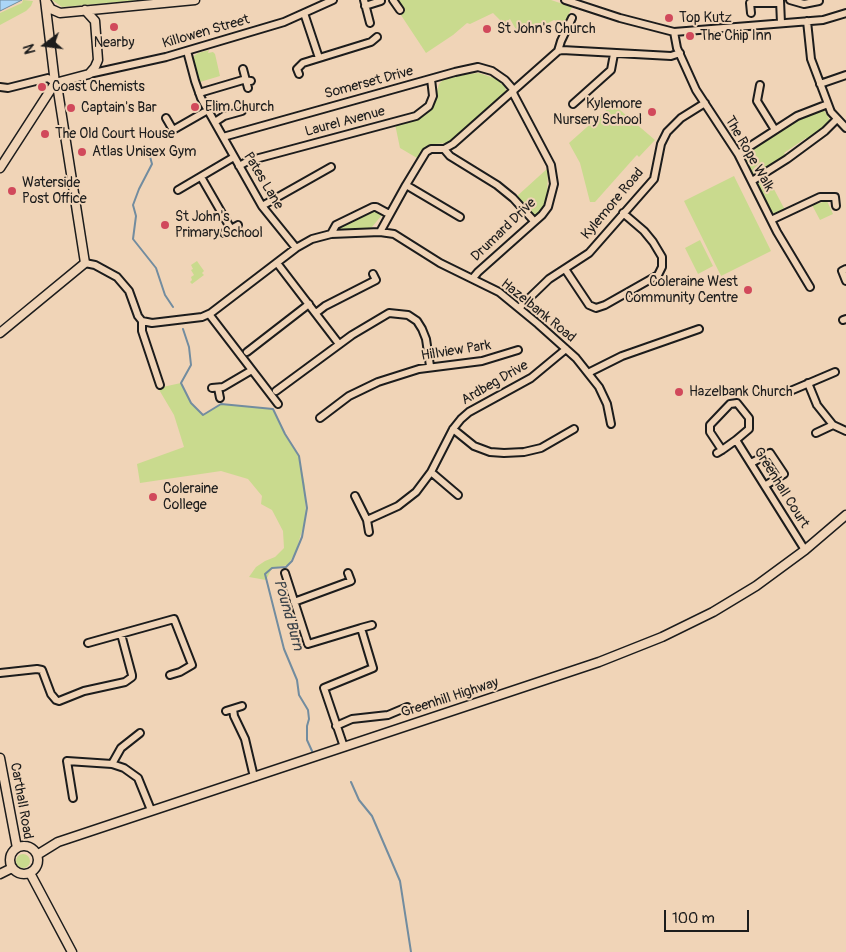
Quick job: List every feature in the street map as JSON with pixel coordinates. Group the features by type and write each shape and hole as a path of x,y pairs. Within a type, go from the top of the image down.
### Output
{"main road":[{"path":"48,23 52,17 60,13 195,0"},
{"path":"47,5 60,13"},
{"path":"0,332 85,263 58,91 55,83 47,5"},
{"path":"95,22 110,8"},
{"path":"85,10 95,22 98,60 95,68 89,74"},
{"name":"Killowen Street","path":"55,83 89,74"},
{"path":"0,168 55,83"},
{"name":"Greenhill Highway","path":"37,855 58,842 599,662 662,637 756,586 805,550 846,515"},
{"name":"Carthall Road","path":"0,758 17,848"},
{"path":"26,847 37,855 38,863 30,873 18,873 12,868 10,859 13,851 17,848 26,847"},
{"path":"0,874 12,868"},
{"path":"30,873 72,952"}],"street":[{"name":"Killowen Street","path":"89,74 153,60 284,22 333,0"},
{"path":"394,0 400,10"},
{"path":"565,0 620,18 674,32 807,22 823,20 846,13"},
{"path":"790,0 804,4 820,2"},
{"path":"370,23 364,3 381,1"},
{"path":"751,13 750,3 780,1 781,23"},
{"path":"304,13 319,58"},
{"path":"380,232 426,152 431,149 444,149 453,144 558,51 572,18"},
{"path":"807,22 810,53 820,84 828,104 837,119 846,128"},
{"name":"The Rope Walk","path":"674,32 674,39 694,85 738,154 786,249 810,286"},
{"path":"299,74 297,69 303,63 371,42 377,38"},
{"name":"Pates Lane","path":"187,50 199,93 214,122 262,206 296,248"},
{"path":"558,51 672,56 680,53"},
{"path":"573,104 611,70 614,54"},
{"path":"98,60 104,65 114,68"},
{"name":"Somerset Drive","path":"223,137 455,72 478,68 492,71 505,80 513,92"},
{"path":"243,69 249,80 248,88"},
{"path":"820,84 846,75"},
{"path":"0,87 8,88 48,78 55,83"},
{"name":"Laurel Avenue","path":"239,166 256,159 416,116 428,106 432,96 431,79"},
{"path":"199,93 249,80"},
{"path":"760,85 757,101 775,130"},
{"name":"Drumard Drive","path":"473,278 548,207 554,184 554,173 551,165 513,92"},
{"name":"Kylemore Road","path":"520,308 549,279 589,253 654,179 661,144 667,132 681,118 704,103"},
{"path":"738,154 797,116 828,104"},
{"path":"166,118 173,130 208,110"},
{"path":"214,122 224,116 242,111"},
{"path":"752,181 788,159 837,119"},
{"path":"444,149 450,156 508,193 534,221"},
{"path":"178,190 234,157"},
{"path":"262,206 331,167"},
{"path":"201,177 231,229"},
{"path":"406,185 460,217"},
{"path":"772,220 820,197 835,197 836,206"},
{"name":"Hazelbank Road","path":"331,234 336,225 373,207 376,206 389,214"},
{"path":"565,269 589,305 596,308 605,305 658,275 662,267 662,257 644,231 623,213"},
{"path":"224,233 238,225"},
{"name":"Hazelbank Road","path":"142,321 152,323 209,314 296,248 312,239 331,234 380,232 394,234 440,263 499,292 520,308 588,373 603,394 611,424"},
{"path":"85,263 95,264 117,277 123,283 142,321 142,331 160,386"},
{"path":"277,263 339,344"},
{"path":"846,269 842,271 846,282"},
{"path":"316,313 325,306 376,280 373,274"},
{"path":"247,352 309,304"},
{"path":"276,391 339,344 389,313 408,315 417,320 422,329 430,366"},
{"path":"209,314 278,404"},
{"path":"588,373 638,349 699,329"},
{"name":"Hillview Park","path":"320,418 349,396 378,382 430,366 482,361 518,350"},
{"name":"Ardbeg Drive","path":"367,520 398,506 416,492 431,472 453,428 469,412 531,378 566,350"},
{"path":"220,398 215,388 229,384 252,370"},
{"path":"788,392 835,372"},
{"path":"808,384 816,405 833,425 846,430"},
{"name":"Greenhall Court","path":"734,403 740,405 747,415 750,426 736,440 720,452 710,432 710,425 722,411 734,403"},
{"path":"816,434 833,425"},
{"path":"453,428 474,446 490,452 504,453 524,452 541,448 574,429"},
{"name":"Greenhall Court","path":"736,440 766,485 805,550"},
{"path":"751,463 770,453 786,477 766,485"},
{"path":"431,472 458,495"},
{"path":"355,496 367,520 369,532"},
{"path":"285,573 308,644 372,625"},
{"path":"294,602 351,581 348,573"},
{"path":"88,644 174,619 192,665 170,675"},
{"path":"344,747 324,688 373,668 361,628"},
{"path":"0,674 42,670 51,694 59,701 84,691 125,682 132,675 121,634"},
{"path":"242,706 230,710 244,739 254,777"},
{"path":"336,726 352,719 388,715 407,707"},
{"path":"112,764 121,748 137,737"},
{"path":"73,798 67,761 112,764 124,768 138,778 151,810"}],"green space":[{"path":"23,0 33,1 26,11 0,25 0,13 22,3"},
{"path":"52,0 141,0 62,7"},
{"path":"391,0 551,0 572,7 564,24 554,20 536,29 518,33 510,19 504,24 493,13 470,24 467,23 426,53"},
{"path":"209,50 208,53 213,52 215,54 220,76 200,82 194,56"},
{"path":"479,73 497,79 505,87 506,91 449,143 426,146 417,158 400,148 395,124 426,115 434,103 439,84 443,80"},
{"path":"613,104 655,140 639,157 637,155 635,157 595,202 590,202 580,163 569,143"},
{"path":"824,110 830,120 829,124 808,141 806,138 784,153 787,158 762,172 754,174 750,171 744,157 748,150 792,122"},
{"path":"548,168 547,202 540,212 535,215 516,197"},
{"path":"734,176 771,251 721,276 684,201"},
{"path":"767,176 785,210 775,214 771,212 758,185 759,181"},
{"path":"827,201 833,214 820,220 812,205"},
{"path":"376,209 382,215 372,227 366,229 337,229 338,226"},
{"path":"700,240 713,266 698,274 685,248"},
{"path":"197,261 204,271 202,273 204,275 192,284 190,282 192,280 191,277 194,275 191,265"},
{"path":"181,383 191,403 203,415 221,404 273,409 285,434 299,456 305,486 306,517 296,551 288,565 272,568 266,580 249,577 256,567 275,557 284,548 283,531 272,510 261,504 262,496 248,479 221,471 140,483 137,464 184,447 174,415 158,388"},
{"path":"23,854 28,856 30,861 28,866 23,868 18,866 16,861 18,856"}],"water":[{"path":"0,0 22,0 0,11"}],"waterway":[{"name":"Pound Burn","path":"149,153 152,164 133,205 136,216 133,239 156,268 165,295 173,307"},
{"name":"Pound Burn","path":"183,329 189,347 191,365 181,383 191,403 203,415 221,404 273,409 285,434 299,456 307,508 302,537 292,561 286,567 272,568 265,574 284,649 297,680 299,695 308,710 307,740 312,751"},
{"name":"Pound Burn","path":"351,782 359,800 372,816 400,881 411,952"}],"place":[{"name":"Top Kutz","path":"669,18"},
{"name":"Nearby","path":"114,27"},
{"name":"St John's Church","path":"487,29"},
{"name":"The Chip Inn","path":"690,36"},
{"name":"Coast Chemists","path":"42,87"},
{"name":"Elim Church","path":"195,107"},
{"name":"Captain's Bar","path":"71,108"},
{"name":"Kylemore Nursery School","path":"652,112"},
{"name":"The Old Court House","path":"45,134"},
{"name":"Atlas Unisex Gym","path":"82,152"},
{"name":"Waterside Post Office","path":"12,191"},
{"name":"St John's Primary School","path":"165,225"},
{"name":"Coleraine West Community Centre","path":"748,290"},
{"name":"Hazelbank Church","path":"679,392"},
{"name":"Coleraine College","path":"153,497"}]}
